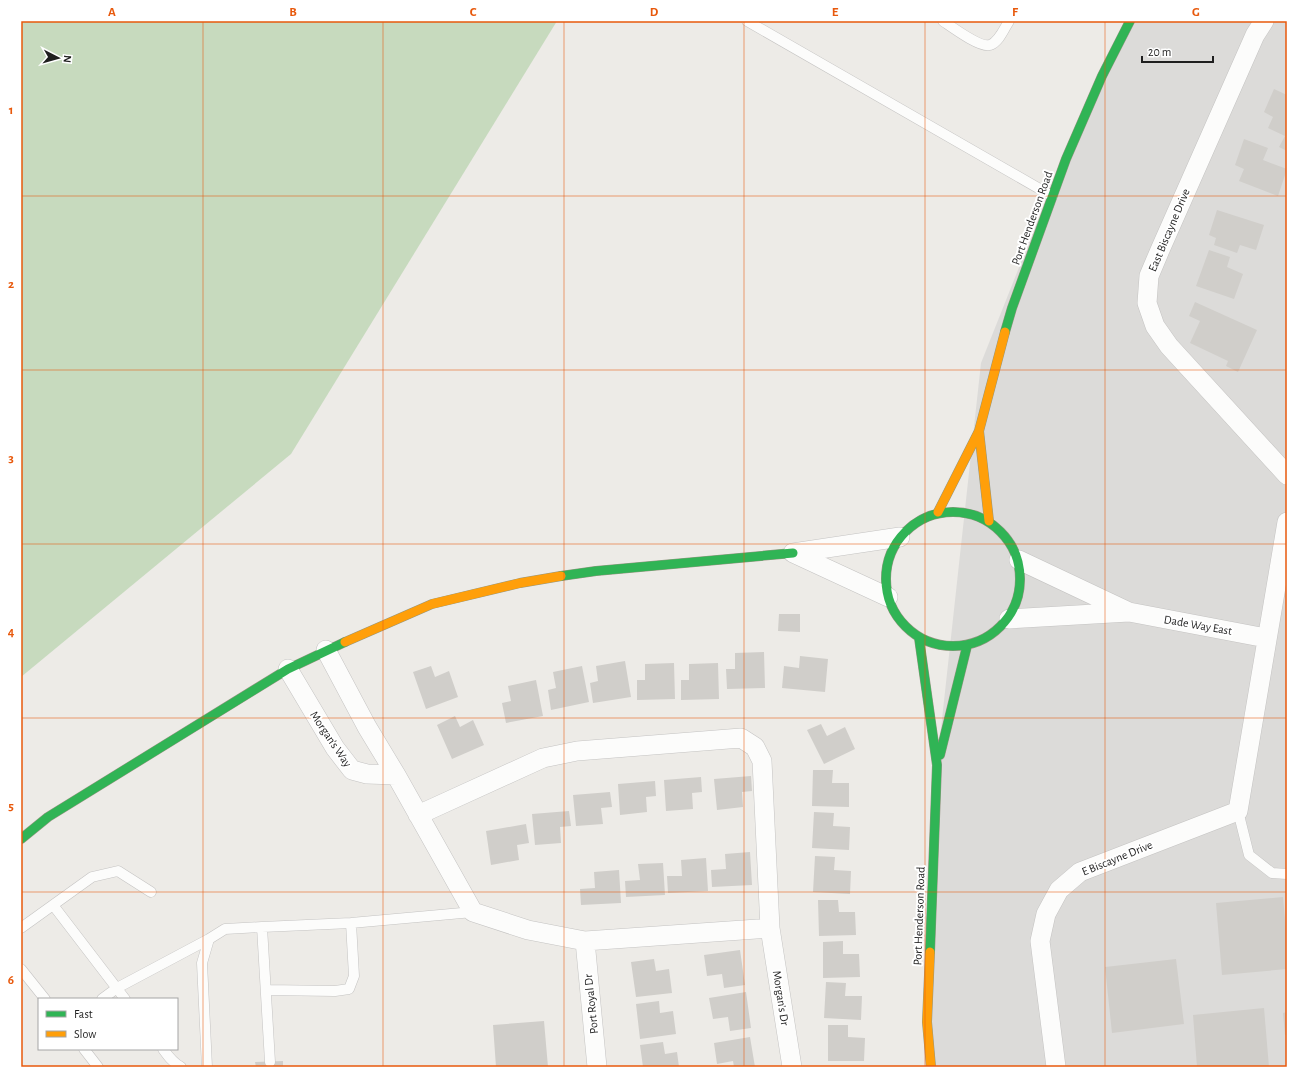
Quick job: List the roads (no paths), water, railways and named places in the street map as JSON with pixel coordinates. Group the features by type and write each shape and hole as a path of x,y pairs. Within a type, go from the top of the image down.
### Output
{"main road":[{"name":"Port Henderson Road","path":"938,512 979,431 1012,308 1066,159 1102,76 1130,21"},
{"name":"Port Henderson Road","path":"979,431 989,521"},
{"path":"938,512 966,512 989,521 1008,538 1019,560 1020,591 1008,619 990,636 967,646 942,647 918,638 899,620 888,597 887,566 900,537 917,522 938,512"},
{"path":"21,839 48,817 288,669 326,650 432,604 520,583 596,571 794,553"},
{"name":"Port Henderson Road","path":"918,638 937,766 927,1022 931,1067"},
{"name":"Port Henderson Road","path":"937,766 967,646"}],"street":[{"name":"East Biscayne Drive","path":"1264,21 1255,35 1149,276 1148,303 1155,326 1169,346 1287,475"},
{"path":"1238,811 1266,638 1287,522"},
{"path":"794,553 900,537"},
{"path":"794,553 888,597"},
{"name":"Dade Way East","path":"1019,560 1129,612"},
{"name":"Dade Way East","path":"1008,619 1129,612 1266,638"},
{"path":"326,650 367,727 396,775 473,912 528,930 585,941 770,928"},
{"name":"Morgan's Way","path":"288,669 335,748 352,770 367,774 396,775"},
{"name":"Morgan's Dr","path":"418,815 543,758 577,750 741,738 755,747 762,761 770,928 792,1067"},
{"name":"E Biscayne Drive","path":"1056,1067 1040,941 1046,914 1059,890 1080,872 1238,811"},
{"name":"Port Royal Dr","path":"585,941 597,1067"}],"lane":[{"path":"747,21 1052,196"},
{"path":"943,21 981,44 990,45 998,39 1009,21"},
{"path":"1238,811 1249,856 1272,873 1287,874"},
{"path":"21,928 92,877 118,871 151,892"},
{"path":"53,905 124,998"},
{"path":"103,998 117,988 225,929 351,923 473,912"},
{"path":"266,990 335,992 350,989 354,976 351,923"},
{"path":"262,927 270,1062"},
{"path":"208,1067 202,963 209,939"},
{"path":"21,969 44,998"},
{"path":"85,1050 98,1067"},
{"path":"164,1050 176,1065 181,1067"}]}
